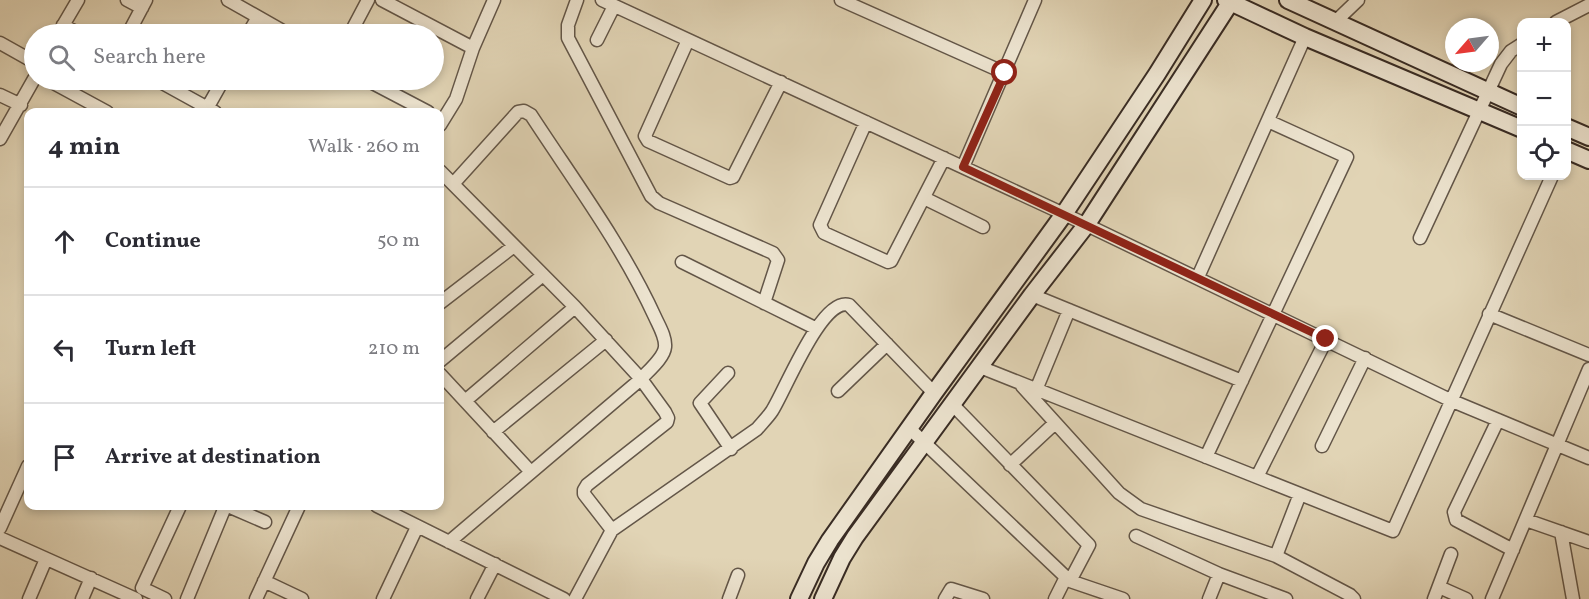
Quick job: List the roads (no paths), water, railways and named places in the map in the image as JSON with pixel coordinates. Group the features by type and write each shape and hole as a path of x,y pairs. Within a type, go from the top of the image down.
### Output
{"street":[{"path":"63,24 78,0"},
{"path":"127,0 144,4 136,24"},
{"path":"228,0 270,24"},
{"path":"355,24 368,0"},
{"path":"382,0 428,24"},
{"path":"444,116 456,99 473,48 494,0"},
{"path":"577,0 568,25 568,38 651,196 659,203 773,253 778,260 764,303"},
{"path":"602,0 1087,224 1450,400 1589,458"},
{"path":"841,0 1005,73"},
{"path":"963,167 1035,0"},
{"path":"799,599 830,540 933,393 1064,214 1203,0"},
{"path":"1288,0 1517,104"},
{"path":"1335,22 1358,0"},
{"path":"823,599 842,558 855,537 1032,295 1087,224 1230,1 1305,37 1517,127"},
{"path":"1564,18 1589,5"},
{"path":"597,40 614,6"},
{"path":"254,24 258,17"},
{"path":"444,33 473,48"},
{"path":"1198,277 1305,37"},
{"path":"688,40 645,136 648,141 733,177 781,82"},
{"path":"0,43 24,56"},
{"path":"1420,238 1501,64 1517,47"},
{"path":"0,139 28,90"},
{"path":"66,90 100,108"},
{"path":"174,90 204,108"},
{"path":"210,108 218,90"},
{"path":"386,90 420,108"},
{"path":"0,95 24,116"},
{"path":"449,542 641,379 665,351 666,342 640,286 597,215 531,115 524,111 518,112 453,184"},
{"path":"1206,457 1347,157 1268,121"},
{"path":"866,122 820,225 821,230 888,262 891,261 944,158"},
{"path":"1571,129 1589,137"},
{"path":"1571,152 1589,159"},
{"path":"444,175 606,340 641,379 668,418 667,422 587,484 584,494 612,530"},
{"path":"980,367 1393,531 1550,180"},
{"path":"924,198 983,227"},
{"path":"444,300 514,246"},
{"path":"682,262 815,328"},
{"path":"444,358 543,275"},
{"path":"1032,295 1242,381"},
{"path":"575,599 612,530 757,429 772,412 815,328 839,306 849,305 933,393"},
{"path":"465,401 575,307"},
{"path":"1036,390 1069,310"},
{"path":"1489,314 1589,355"},
{"path":"1257,477 1326,339"},
{"path":"494,432 606,340"},
{"path":"838,391 887,344"},
{"path":"1322,446 1365,358"},
{"path":"1492,599 1589,369"},
{"path":"728,373 700,402 731,449"},
{"path":"444,378 531,472"},
{"path":"1019,383 1119,493 1141,509 1276,556 1354,599"},
{"path":"953,405 1089,545 1055,599"},
{"path":"1498,420 1454,512 1454,517 1513,550"},
{"path":"1010,465 1055,423"},
{"path":"909,428 1068,579 1123,599"},
{"path":"0,528 24,475"},
{"path":"1276,556 1300,494"},
{"path":"138,595 178,510"},
{"path":"187,599 224,510"},
{"path":"237,510 265,522"},
{"path":"256,599 297,510"},
{"path":"385,510 564,599"},
{"path":"1526,520 1589,542"},
{"path":"383,599 417,527"},
{"path":"1561,532 1573,599"},
{"path":"1136,536 1219,574 1286,599"},
{"path":"0,538 91,578 138,595 165,599"},
{"path":"1451,554 1437,593 1466,599"},
{"path":"29,599 46,559"},
{"path":"477,599 495,564"},
{"path":"1209,599 1219,574"},
{"path":"729,599 738,575"},
{"path":"82,599 91,578"},
{"path":"264,581 302,599"},
{"path":"945,599 951,590 983,599"}]}
